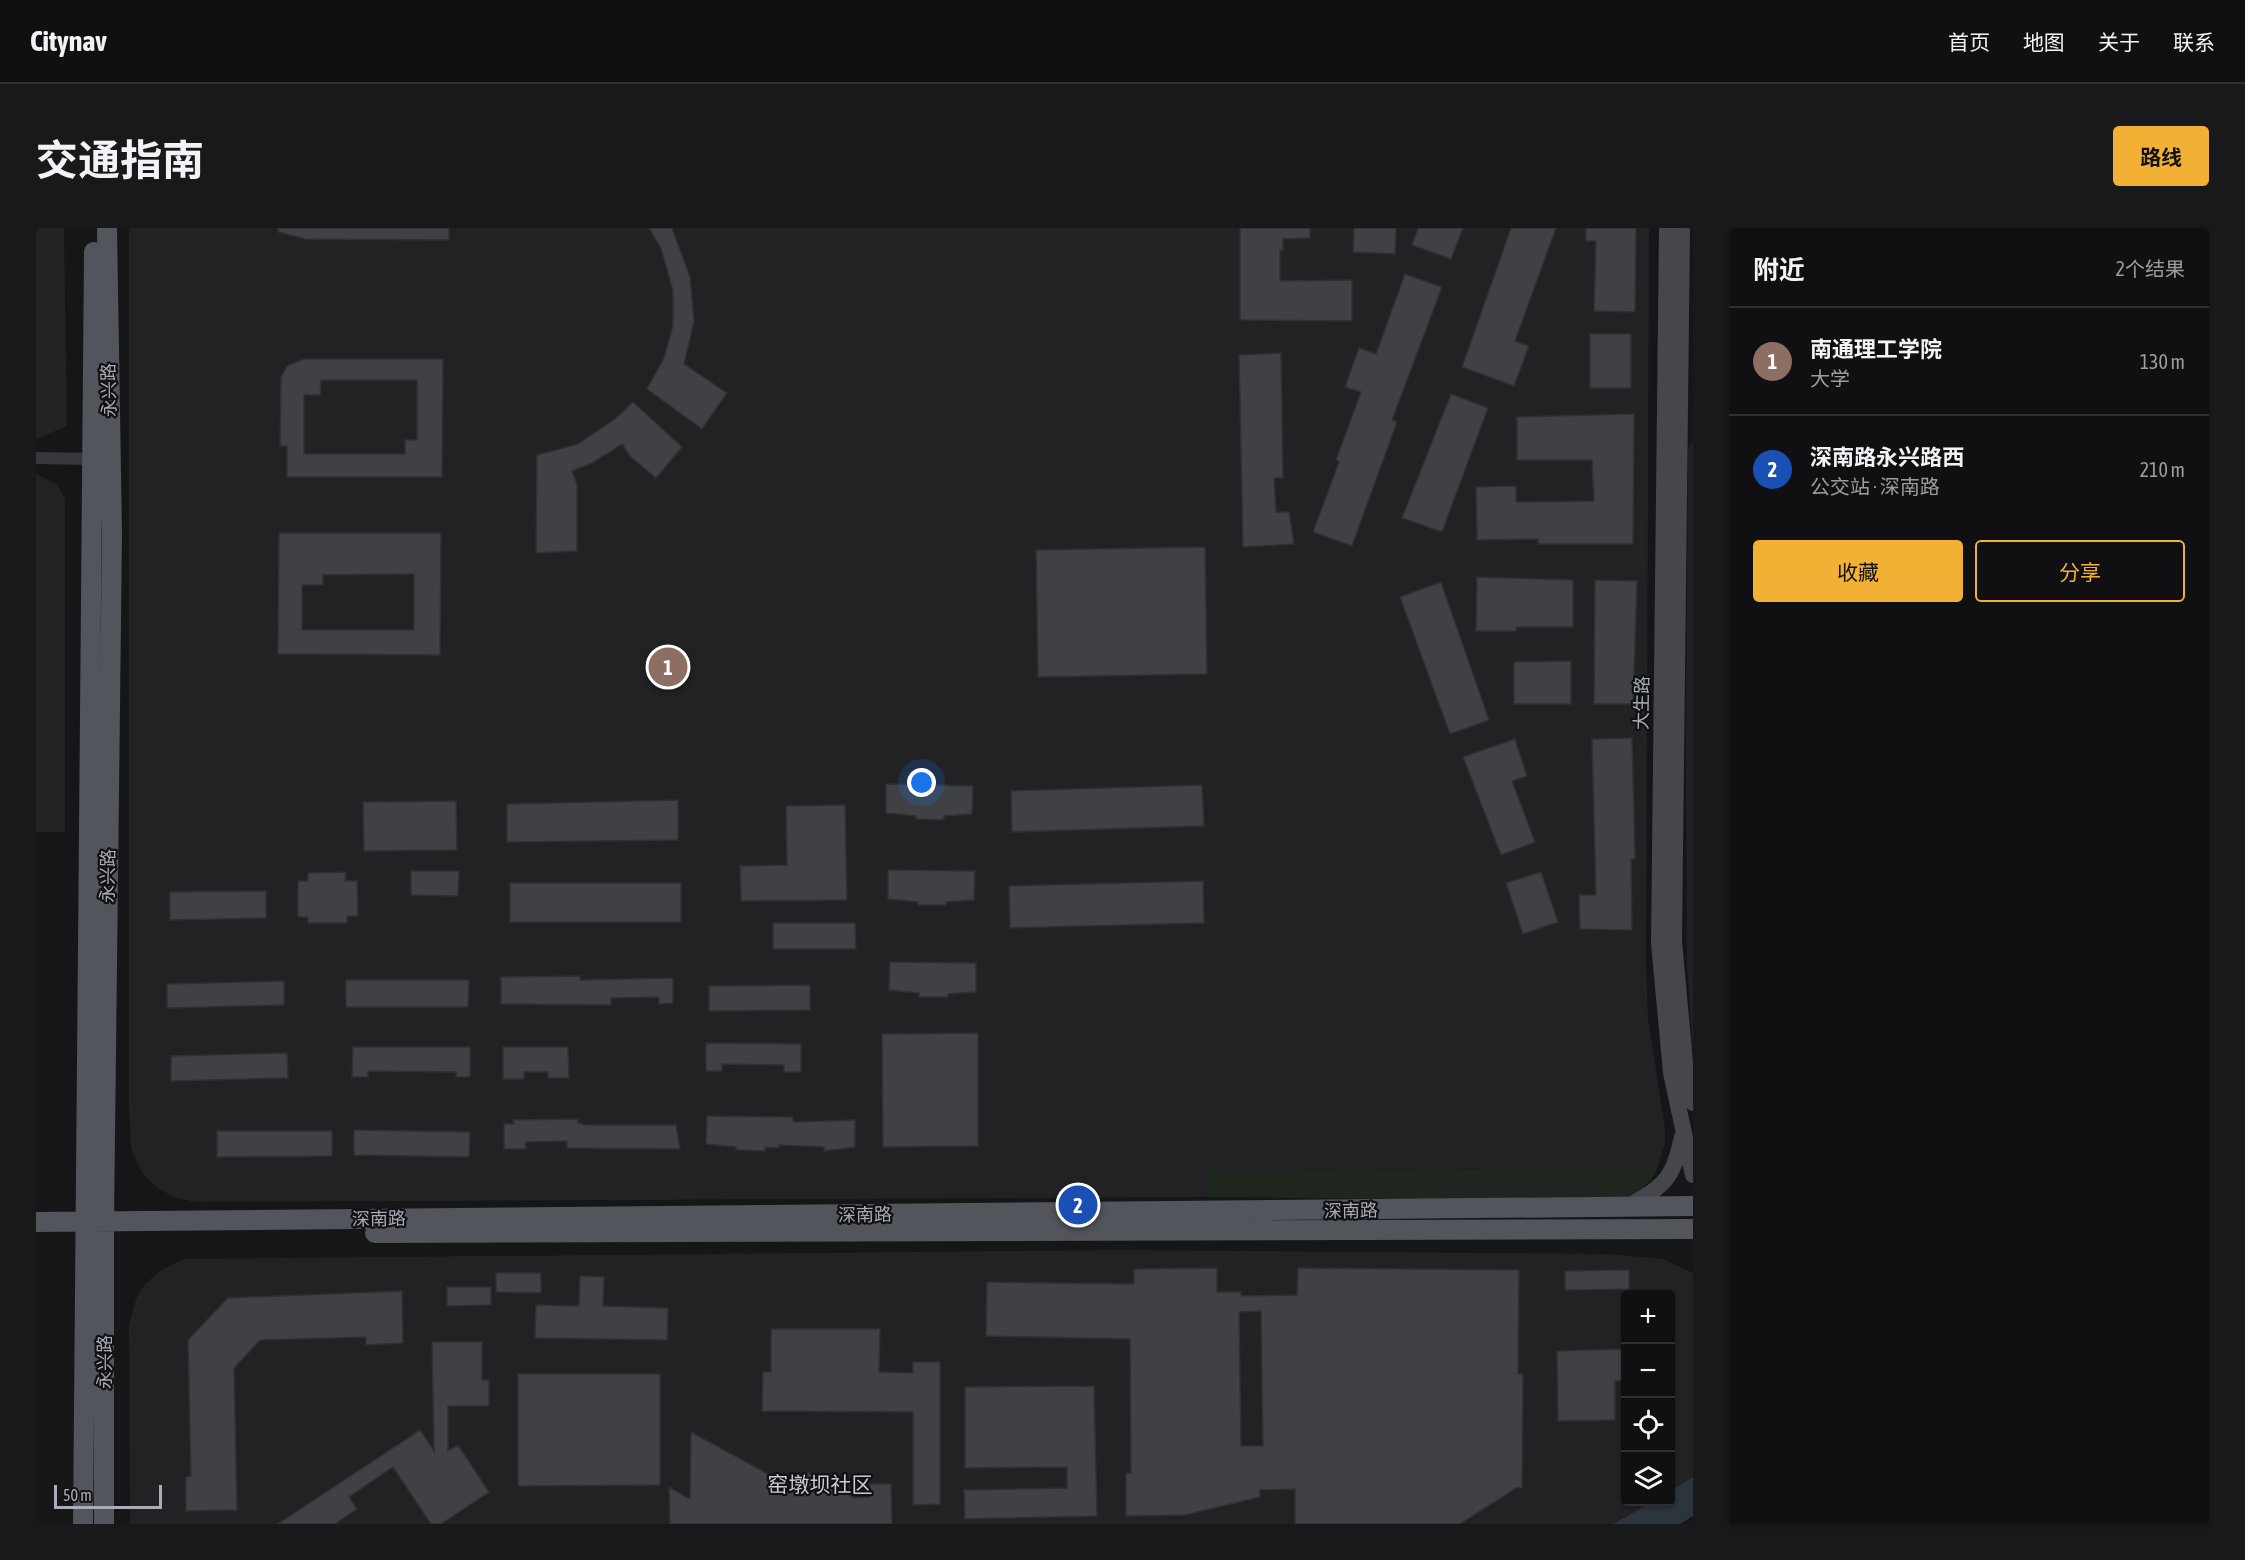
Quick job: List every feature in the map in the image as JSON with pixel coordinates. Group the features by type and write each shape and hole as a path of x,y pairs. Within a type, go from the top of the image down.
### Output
{"main road":[{"name":"永兴路","path":"83,1524 95,1228 112,534 101,460 94,228"},
{"name":"永兴路","path":"101,460 107,228"},
{"name":"深南路","path":"36,1234 95,1228 1693,1206"},
{"name":"深南路","path":"36,1222 95,1228 1693,1228"},
{"name":"永兴路","path":"95,1228 104,1524"}],"street":[{"name":"大生路","path":"1667,228 1680,410 1659,943 1671,1074 1693,1175"},
{"name":"大生路","path":"1682,228 1674,941 1686,1073 1693,1103"},
{"path":"36,458 101,460"},
{"path":"1624,1208 1658,1189 1674,1168 1683,1134"}],"shaded area":[{"path":"36,228 64,228 67,426 36,439"},
{"path":"129,228 1649,228 1646,962 1648,1019 1665,1128 1665,1144 1658,1166 1206,1172 1205,1197 195,1202 174,1197 159,1189 142,1173 131,1149 129,1105"},
{"path":"1693,441 1693,1054 1687,962 1686,740 1688,449"},
{"path":"36,474 57,484 65,499 65,832 36,832"},
{"path":"1658,1166 1646,1185 1614,1201 1205,1197 1206,1172"},
{"path":"1123,1250 1609,1254 1663,1259 1693,1273 1693,1477 1675,1488 1675,1290 1621,1290 1621,1506 1645,1506 1613,1524 130,1524 129,1325 136,1299 145,1284 160,1271 183,1259"},
{"path":"1693,1477 1693,1516 1680,1524 1613,1524 1645,1506 1675,1506 1675,1488"}],"building":[{"path":"278,228 449,228 449,240 306,239 278,232"},
{"path":"649,228 672,228 690,277 694,322 684,364 727,393 702,429 647,389 664,358 673,325 673,291 661,248"},
{"path":"1240,228 1310,228 1310,238 1283,239 1283,250 1280,250 1280,281 1352,280 1352,321 1240,320"},
{"path":"1354,228 1396,228 1395,254 1353,252"},
{"path":"1418,228 1463,228 1451,259 1412,245"},
{"path":"1511,228 1556,228 1515,341 1529,346 1514,386 1462,367"},
{"path":"1586,228 1636,228 1635,312 1594,311 1596,241 1586,241"},
{"path":"1405,274 1442,287 1392,420 1397,422 1352,546 1313,532 1339,462 1336,460 1361,392 1345,387 1359,348 1376,354"},
{"path":"1590,334 1631,334 1631,388 1590,388"},
{"path":"1281,353 1283,478 1274,478 1276,512 1289,512 1294,544 1243,547 1239,355"},
{"path":"304,359 443,359 442,477 287,477 287,446 280,446 281,377 287,366","holes":["321,380 417,380 417,440 405,440 405,454 304,454 304,395 320,395"]},
{"path":"1451,394 1488,408 1442,532 1402,518"},
{"path":"633,402 682,447 656,478 630,456 622,444 592,463 572,471 577,484 577,551 536,553 537,455 578,444 616,418"},
{"path":"1634,414 1633,544 1538,544 1538,539 1477,540 1476,487 1516,486 1516,502 1594,501 1592,460 1517,460 1517,417"},
{"path":"279,533 441,533 440,655 278,654","holes":["414,574 414,630 302,630 302,585 323,585 323,575"]},
{"path":"1205,547 1207,674 1038,677 1036,550"},
{"path":"1477,577 1573,580 1573,627 1516,627 1516,631 1476,631"},
{"path":"1595,580 1637,581 1633,704 1594,704"},
{"path":"1441,582 1489,720 1450,734 1400,597"},
{"path":"1571,661 1571,704 1514,704 1514,662"},
{"path":"1632,738 1635,859 1631,859 1632,930 1580,929 1579,895 1596,895 1592,739"},
{"path":"1515,739 1527,776 1512,781 1535,842 1501,855 1463,757"},
{"path":"886,784 973,786 972,814 944,816 944,820 916,819 916,816 886,813"},
{"path":"1202,785 1204,826 1012,832 1011,791"},
{"path":"678,800 678,840 507,842 507,804"},
{"path":"456,801 457,850 364,851 363,802"},
{"path":"845,805 847,900 741,901 740,866 787,865 786,806"},
{"path":"888,870 975,871 974,900 946,902 946,905 918,905 918,902 888,899"},
{"path":"411,871 459,871 458,896 411,895"},
{"path":"346,872 345,881 357,881 358,916 347,916 347,923 308,923 308,917 298,917 298,881 308,881 308,873"},
{"path":"1541,872 1558,922 1523,934 1506,883"},
{"path":"1203,881 1204,923 1010,928 1009,886"},
{"path":"510,883 681,883 681,922 510,922"},
{"path":"266,891 266,918 170,920 170,892"},
{"path":"773,923 855,923 856,949 773,949"},
{"path":"890,962 976,963 976,992 948,994 948,997 919,997 919,993 889,990"},
{"path":"580,976 580,980 673,978 673,1003 659,1004 659,997 611,998 611,1005 501,1004 501,977"},
{"path":"346,980 469,980 468,1007 346,1007"},
{"path":"284,981 284,1005 167,1008 167,984"},
{"path":"810,985 810,1010 709,1011 709,986"},
{"path":"978,1033 978,1146 883,1147 882,1034"},
{"path":"706,1043 801,1044 801,1072 784,1072 784,1065 722,1064 722,1071 706,1071"},
{"path":"353,1047 470,1047 470,1077 456,1077 456,1072 368,1071 368,1077 352,1077"},
{"path":"503,1047 568,1047 569,1078 548,1078 548,1072 524,1072 524,1079 503,1079"},
{"path":"287,1053 288,1078 171,1081 171,1056"},
{"path":"707,1116 793,1117 793,1122 855,1120 855,1147 824,1151 824,1147 779,1145 779,1148 765,1147 765,1151 736,1150 736,1147 706,1144"},
{"path":"578,1119 578,1123 586,1125 676,1125 680,1149 567,1148 567,1141 525,1142 526,1149 504,1149 504,1124 514,1124 513,1120"},
{"path":"354,1130 470,1132 469,1157 354,1155"},
{"path":"217,1131 332,1131 332,1156 217,1157"},
{"path":"1217,1268 1217,1292 1241,1292 1241,1296 1297,1295 1298,1268 1519,1270 1518,1374 1523,1374 1522,1488 1516,1488 1460,1524 1295,1524 1295,1489 1260,1490 1260,1497 1185,1515 1126,1516 1126,1473 1131,1473 1130,1339 986,1336 987,1282 1134,1284 1134,1269","holes":["1261,1311 1263,1446 1241,1446 1239,1312"]},
{"path":"1629,1270 1629,1289 1565,1290 1565,1271"},
{"path":"496,1273 541,1273 541,1293 496,1292"},
{"path":"580,1276 604,1277 603,1306 668,1308 667,1340 535,1338 536,1305 579,1306"},
{"path":"447,1287 491,1287 491,1305 447,1306"},
{"path":"402,1291 403,1343 366,1345 366,1337 260,1340 234,1368 237,1510 186,1511 186,1477 191,1476 188,1340 228,1298"},
{"path":"771,1329 880,1329 879,1372 913,1373 913,1362 940,1362 940,1504 913,1505 913,1412 762,1411 763,1372 771,1372"},
{"path":"432,1342 482,1342 482,1380 489,1380 489,1406 448,1406 448,1451 458,1445 489,1492 441,1524 431,1524 393,1467 349,1497 357,1509 335,1524 278,1524 420,1430 434,1451"},
{"path":"1621,1349 1621,1381 1615,1381 1615,1420 1558,1421 1557,1351"},
{"path":"518,1374 660,1374 660,1485 518,1486"},
{"path":"1094,1386 1097,1516 965,1519 964,1490 1067,1488 1067,1467 965,1468 965,1387"},
{"path":"691,1432 797,1490 808,1472 854,1498 870,1497 870,1484 891,1484 892,1524 670,1524 669,1487 690,1499"}],"place":[{"name":"南通理工学院","path":"668,667"},
{"name":"深南路永兴路西","path":"1078,1205"}],"district":[{"name":"窑墩坝社区","path":"820,1485"}]}
